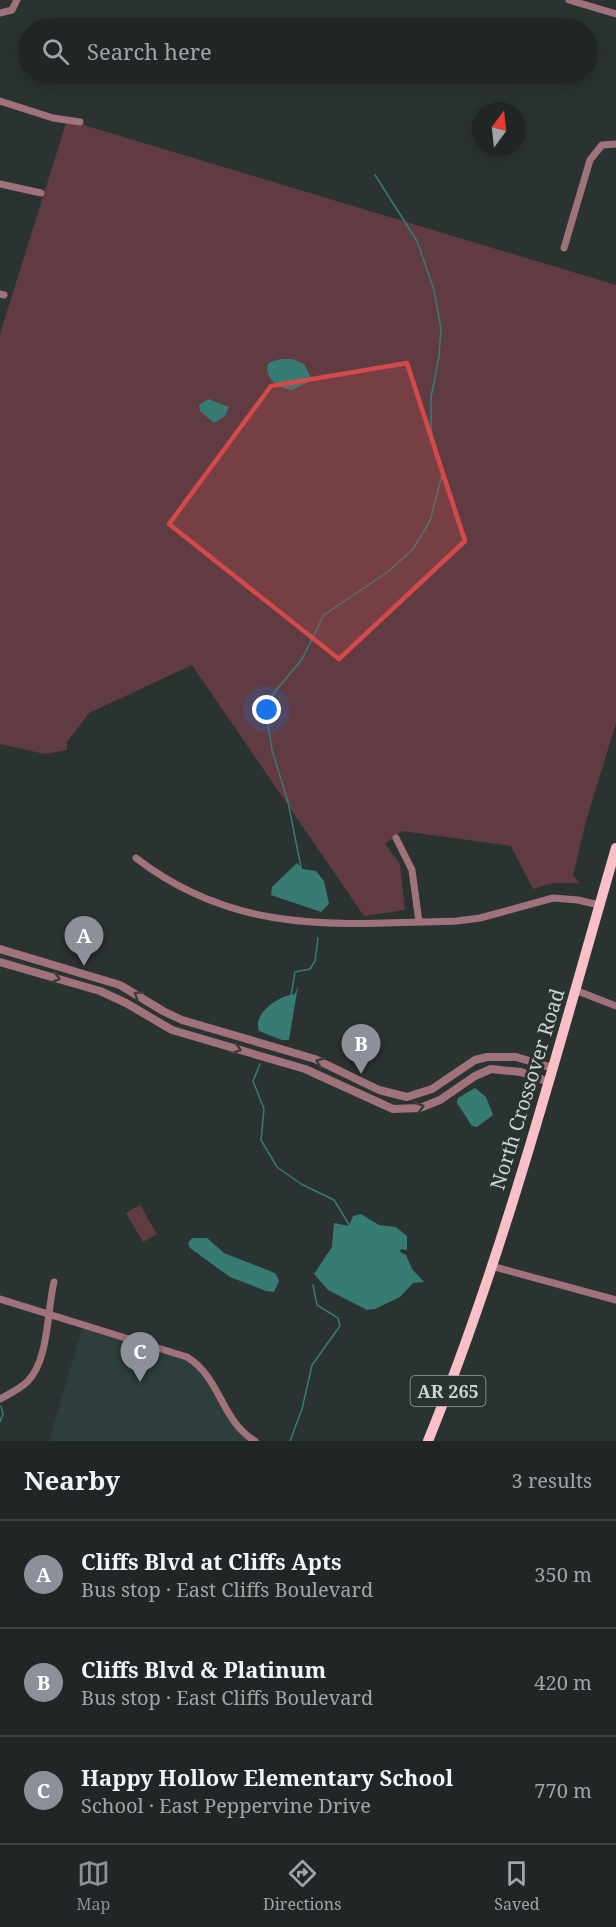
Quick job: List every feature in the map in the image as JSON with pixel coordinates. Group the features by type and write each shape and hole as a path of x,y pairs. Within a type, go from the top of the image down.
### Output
{"main road":[{"name":"North Crossover Road","path":"428,1441 467,1340 491,1266 549,1082 616,848"}],"street":[{"path":"0,13 12,10 17,0"},
{"path":"569,0 616,14"},
{"path":"0,101 53,118 80,122"},
{"path":"564,248 590,160 602,145 616,144"},
{"path":"0,184 41,193"},
{"path":"396,838 412,870 419,922"},
{"path":"136,858 181,887 209,900 255,915 314,924 480,918 553,898 599,905"},
{"path":"0,949 120,985 163,1011 183,1020 315,1059 393,1095 417,1095 475,1060 499,1055 516,1057 553,1068"},
{"path":"0,962 100,991 126,1003 172,1030 305,1069 393,1109 413,1109 430,1104 475,1076 491,1069 521,1072 549,1082"},
{"path":"575,990 616,1006"},
{"path":"491,1266 616,1300"},
{"path":"0,1399 22,1386 34,1372 49,1324 48,1314 54,1282"},
{"path":"0,1299 178,1353 197,1363 211,1378 232,1420 255,1441"}],"highlighted area":[{"path":"407,363 465,541 339,659 169,524 271,386"}],"shaded area":[{"path":"67,120 616,285 616,723 586,821 573,875 579,883 553,883 533,889 511,846 402,831 385,844 400,864 405,910 364,916 192,665 89,713 67,742 67,750 45,754 0,744 0,334"},
{"path":"140,1205 157,1234 143,1242 126,1213"},
{"path":"83,1325 197,1363 227,1412 255,1441 49,1441"}],"water":[{"path":"292,359 304,364 312,380 292,390 282,388 271,380 267,366 270,362"},
{"path":"208,399 229,407 225,416 214,423 200,411 199,405"},
{"path":"297,863 303,869 316,871 324,881 329,904 321,912 271,895 272,887"},
{"path":"298,986 289,1040 282,1040 259,1031 258,1024 263,1012 275,1001 295,994"},
{"path":"475,1088 486,1097 493,1115 477,1127 472,1126 457,1103 458,1098"},
{"path":"361,1214 379,1225 396,1227 407,1236 407,1250 401,1249 400,1252 406,1255 412,1269 424,1282 413,1283 400,1297 375,1309 367,1310 328,1290 314,1274 332,1247 334,1223 349,1226 353,1216"},
{"path":"192,1238 207,1238 224,1253 276,1274 279,1281 274,1292 230,1277 190,1248 188,1243"}],"waterway":[{"path":"301,867 288,802 272,750 268,725 274,693 302,659 324,615 389,571 413,549 430,521 442,475 431,430 431,397 439,357 441,329 434,290 417,241 375,175"},
{"path":"291,996 295,972 310,969 315,961 318,938"},
{"path":"260,1064 253,1081 264,1109 261,1140 277,1167 301,1184 334,1200 350,1226"},
{"path":"290,1441 302,1409 312,1365 340,1326 338,1318 317,1305 313,1285"},
{"path":"0,1422 3,1414 1,1406"}],"place":[{"name":"Cliffs Blvd at Cliffs Apts","path":"84,966"},
{"name":"Cliffs Blvd & Platinum","path":"361,1074"},
{"name":"Happy Hollow Elementary School","path":"140,1382"}]}
